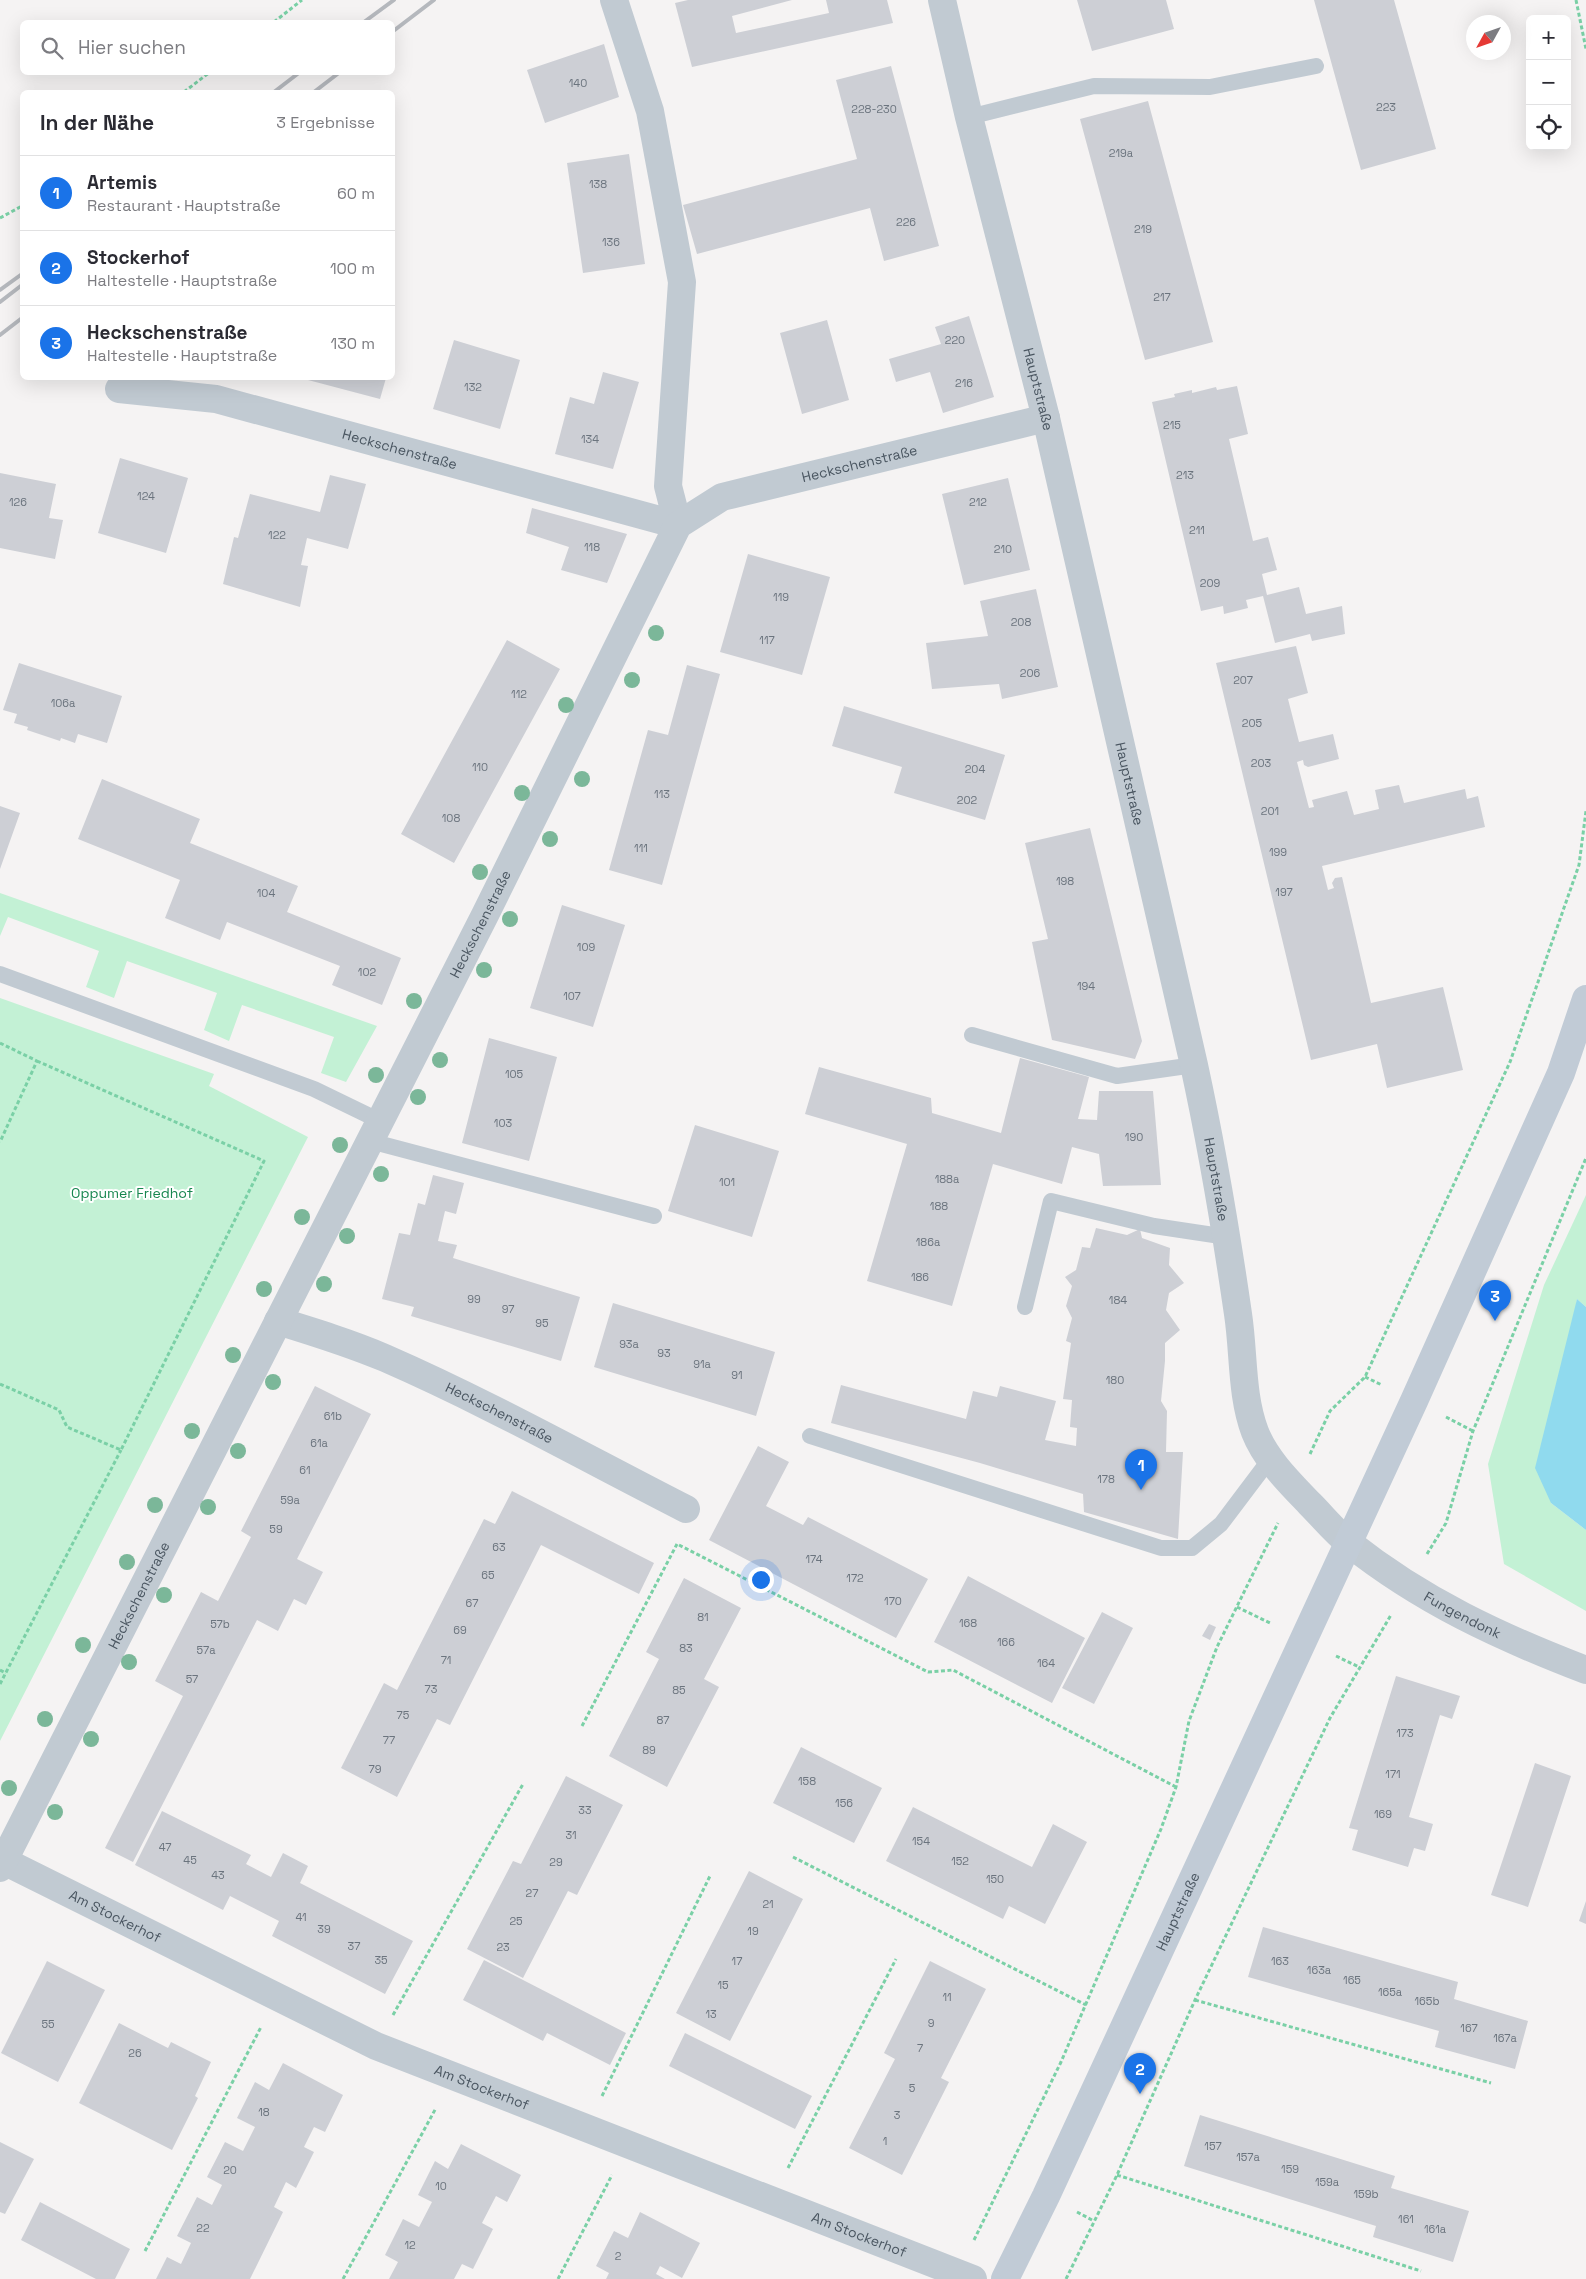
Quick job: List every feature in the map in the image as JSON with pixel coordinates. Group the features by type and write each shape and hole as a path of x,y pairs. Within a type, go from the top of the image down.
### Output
{"main road":[{"name":"Hauptstraße","path":"1005,2279 1046,2196 1348,1542 1561,1073 1586,999"}],"street":[{"path":"614,0 650,111 682,282 668,486 678,524"},
{"name":"Hauptstraße","path":"942,0 969,116 1046,418 1194,1065 1214,1159 1227,1237 1241,1334 1246,1396 1255,1432 1270,1459 1295,1488 1348,1542"},
{"name":"Heckschenstraße","path":"119,389 216,399 678,524"},
{"name":"Heckschenstraße","path":"2,1865 489,906 678,524 722,497 1046,418"},
{"name":"Heckschenstraße","path":"278,1321 351,1345 434,1381 686,1509"},
{"name":"Fungendonk","path":"1348,1542 1408,1586 1483,1628 1586,1670"},
{"name":"Am Stockerhof","path":"2,1865 376,2046 966,2276"}],"lane":[{"path":"969,116 1094,86 1210,87 1316,66"},
{"path":"0,974 314,1089 375,1131 654,1216"},
{"path":"972,1036 1117,1076 1194,1065"},
{"path":"1025,1307 1051,1201 1154,1226 1227,1237"},
{"path":"810,1436 1161,1548 1192,1548 1221,1524 1270,1459"}],"path":[{"path":"277,20 302,0"},
{"path":"1576,0 1586,49"},
{"path":"187,90 206,75"},
{"path":"0,218 20,207"},
{"path":"966,2276 1086,2005 1161,1829 1176,1787 1189,1721 1217,1647 1295,1488 1330,1411 1365,1377 1510,1062 1579,865 1586,811"},
{"path":"0,1043 264,1161 121,1450 0,1684"},
{"path":"0,1142 37,1061"},
{"path":"1066,2279 1117,2175 1195,2000 1330,1718 1446,1523 1473,1431 1586,1158"},
{"path":"0,1384 59,1410 67,1427 121,1450"},
{"path":"582,1726 677,1544 686,1509"},
{"path":"677,1544 928,1672 954,1670 1176,1787"},
{"path":"0,1670 6,1673"},
{"path":"376,2046 523,1784"},
{"path":"793,1857 1086,2005"},
{"path":"587,2128 710,1876"},
{"path":"772,2200 896,1959"},
{"path":"145,2251 277,1997"},
{"path":"1195,2000 1491,2083"},
{"path":"343,2279 453,2076"},
{"path":"558,2279 628,2144"},
{"path":"1117,2175 1421,2271"}],"green space":[{"path":"0,893 377,1026 346,1082 321,1073 334,1037 242,1005 229,1041 204,1030 217,993 127,961 114,998 86,987 99,951 8,917 0,936"},
{"name":"Oppumer Friedhof","path":"0,998 214,1074 209,1086 308,1137 0,1741"},
{"path":"1586,1195 1586,1307 1577,1299 1551,1503 1586,1530 1586,1611 1504,1564 1488,1464 1544,1285"}],"water":[{"path":"1577,1299 1586,1307 1586,1530 1551,1503 1535,1468"}],"building":[{"path":"688,0 792,0 732,16 736,33 829,13 826,0 887,0 893,23 692,67 675,3"},
{"path":"1077,0 1166,0 1174,29 1092,51"},
{"path":"1314,0 1394,0 1436,149 1361,170"},
{"path":"604,44 619,97 545,123 527,70"},
{"path":"891,66 939,246 884,261 870,208 697,254 683,205 857,159 836,80"},
{"path":"1148,101 1213,342 1145,360 1080,119"},
{"path":"629,154 645,264 583,273 567,163"},
{"path":"969,316 994,397 943,413 930,372 896,382 889,359 941,344 935,327"},
{"path":"827,320 849,400 802,414 780,333"},
{"path":"454,340 520,360 500,429 433,409"},
{"path":"603,372 639,382 613,469 555,454 570,397 594,404"},
{"path":"308,380 385,380 380,399"},
{"path":"1237,386 1248,434 1229,439 1253,541 1268,537 1277,570 1262,574 1267,595 1299,587 1306,614 1342,606 1345,634 1312,641 1310,634 1275,643 1263,596 1246,600 1248,608 1224,614 1223,606 1201,611 1152,402 1175,397 1174,394 1192,390 1192,393 1216,387 1217,390"},
{"path":"120,458 188,478 166,553 98,533"},
{"path":"0,473 56,484 49,518 63,520 55,559 0,548"},
{"path":"330,475 366,484 348,549 307,538 301,565 308,566 300,607 223,584 234,537 238,538 250,494 320,512"},
{"path":"1008,478 1030,570 964,585 942,494"},
{"path":"532,508 627,534 607,583 561,570 569,547 526,533"},
{"path":"748,554 830,577 802,675 720,652"},
{"path":"1036,589 1058,687 1002,699 999,684 932,689 926,643 988,636 980,601"},
{"path":"507,640 560,669 454,863 401,834"},
{"path":"1296,646 1308,693 1288,699 1299,742 1333,734 1339,759 1308,767 1304,765 1303,760 1297,762 1309,808 1314,807 1312,800 1347,791 1354,815 1379,809 1375,790 1399,785 1404,803 1465,789 1467,799 1478,796 1485,827 1322,866 1328,890 1334,888 1332,883 1335,878 1342,877 1371,1003 1443,987 1463,1070 1387,1088 1377,1044 1311,1060 1216,663"},
{"path":"19,663 122,696 107,743 78,734 75,743 61,738 60,741 27,730 28,727 14,723 17,714 3,710"},
{"path":"687,665 720,674 662,885 609,870 648,730 668,735"},
{"path":"844,706 1005,755 985,820 894,793 902,767 832,746"},
{"path":"102,779 200,819 190,843 298,886 287,912 401,958 382,1005 332,985 340,966 227,922 220,940 165,918 180,880 78,839"},
{"path":"0,806 20,813 0,869"},
{"path":"1090,828 1142,1041 1135,1059 1052,1040 1032,942 1048,939 1025,843"},
{"path":"562,905 625,925 593,1027 530,1008"},
{"path":"489,1038 557,1057 529,1161 462,1143"},
{"path":"1020,1058 1089,1077 1078,1119 1097,1120 1099,1091 1153,1091 1161,1185 1103,1186 1099,1154 1072,1147 1062,1184 993,1164 952,1306 867,1281 907,1144 805,1114 819,1067 931,1098 932,1113 1001,1133"},
{"path":"695,1125 779,1151 752,1237 668,1211"},
{"path":"433,1175 464,1183 456,1214 445,1211 438,1241 457,1245 453,1258 580,1297 561,1361 411,1316 414,1307 382,1299 399,1233 410,1235 418,1203 425,1205"},
{"path":"1096,1228 1127,1235 1140,1229 1142,1238 1170,1248 1169,1265 1184,1283 1169,1293 1166,1310 1180,1330 1165,1343 1161,1401 1167,1411 1166,1452 1183,1452 1178,1539 1084,1512 1083,1494 980,1463 831,1423 841,1385 966,1419 973,1391 997,1397 1000,1386 1056,1401 1045,1440 1076,1446 1077,1428 1070,1427 1072,1400 1063,1399 1071,1343 1066,1341 1072,1318 1066,1306 1072,1286 1065,1277 1076,1270 1082,1247 1090,1248"},
{"path":"613,1303 775,1352 756,1416 594,1367"},
{"path":"315,1386 371,1414 297,1559 323,1572 306,1605 294,1599 278,1631 257,1620 133,1862 105,1848 183,1696 155,1681 201,1592 218,1601 251,1537 241,1531"},
{"path":"758,1446 789,1462 766,1506 803,1525 808,1517 928,1579 896,1638 709,1540"},
{"path":"512,1491 654,1563 639,1594 541,1545 450,1725 437,1719 397,1797 341,1768 384,1683 397,1690 484,1519 495,1524"},
{"path":"968,1576 1085,1638 1052,1703 934,1642"},
{"path":"684,1578 741,1608 704,1679 719,1687 667,1787 609,1756 659,1659 646,1652"},
{"path":"1102,1612 1133,1628 1094,1704 1062,1688"},
{"path":"1209,1624 1216,1627 1210,1640 1202,1636"},
{"path":"1396,1676 1460,1696 1452,1719 1440,1715 1409,1817 1433,1824 1425,1851 1414,1848 1408,1867 1352,1850 1358,1830 1349,1828"},
{"path":"801,1747 882,1788 854,1843 773,1803"},
{"path":"1535,1763 1571,1776 1528,1907 1491,1895"},
{"path":"566,1776 623,1805 577,1895 568,1891 523,1978 467,1949 513,1861 521,1864"},
{"path":"913,1807 1032,1867 1053,1824 1087,1842 1045,1924 1009,1906 1003,1919 886,1861"},
{"path":"162,1811 251,1855 246,1864 271,1877 283,1853 308,1866 300,1883 413,1941 385,1994 272,1936 279,1921 230,1896 223,1910 135,1865"},
{"path":"749,1871 803,1899 730,2041 676,2013"},
{"path":"1586,1901 1586,1924 1579,1921"},
{"path":"1263,1927 1458,1982 1454,1999 1528,2021 1515,2069 1435,2047 1439,2031 1248,1977"},
{"path":"484,1960 626,2033 610,2065 547,2033 543,2041 463,2000"},
{"path":"47,1961 105,1990 58,2082 1,2053"},
{"path":"930,1961 986,1989 941,2078 949,2082 902,2175 849,2148 895,2059 884,2053"},
{"path":"119,2023 168,2048 171,2042 211,2062 195,2096 198,2098 172,2150 79,2103"},
{"path":"685,2033 812,2096 795,2129 669,2066"},
{"path":"283,2063 343,2095 325,2132 314,2127 304,2147 314,2152 296,2188 286,2182 274,2207 283,2212 250,2279 156,2279 167,2257 181,2264 191,2243 177,2236 197,2197 212,2205 222,2185 207,2177 225,2142 243,2151 255,2127 237,2118 255,2082 269,2090"},
{"path":"1200,2115 1395,2176 1391,2188 1469,2211 1453,2262 1373,2237 1376,2226 1184,2166"},
{"path":"0,2142 34,2159 5,2214 0,2212"},
{"path":"461,2144 521,2175 507,2202 496,2196 482,2223 493,2229 473,2269 462,2264 454,2279 389,2279 398,2262 385,2255 403,2219 419,2227 432,2202 418,2195 435,2161 448,2169"},
{"path":"40,2202 130,2249 115,2279 96,2279 21,2240"},
{"path":"640,2212 700,2243 682,2278 660,2266 656,2274 665,2279 606,2279 609,2273 596,2266 614,2231 628,2238"}],"railway":[{"path":"367,20 394,0"},
{"path":"395,30 434,0"},
{"path":"277,90 296,75"},
{"path":"317,90 336,75"},
{"path":"0,290 20,275"},
{"path":"0,302 20,287"},
{"path":"0,335 20,320"}],"place":[{"name":"Heckschenstraße","path":"1495,1321"},
{"name":"Artemis","path":"1141,1490"},
{"name":"Stockerhof","path":"1140,2094"}]}
